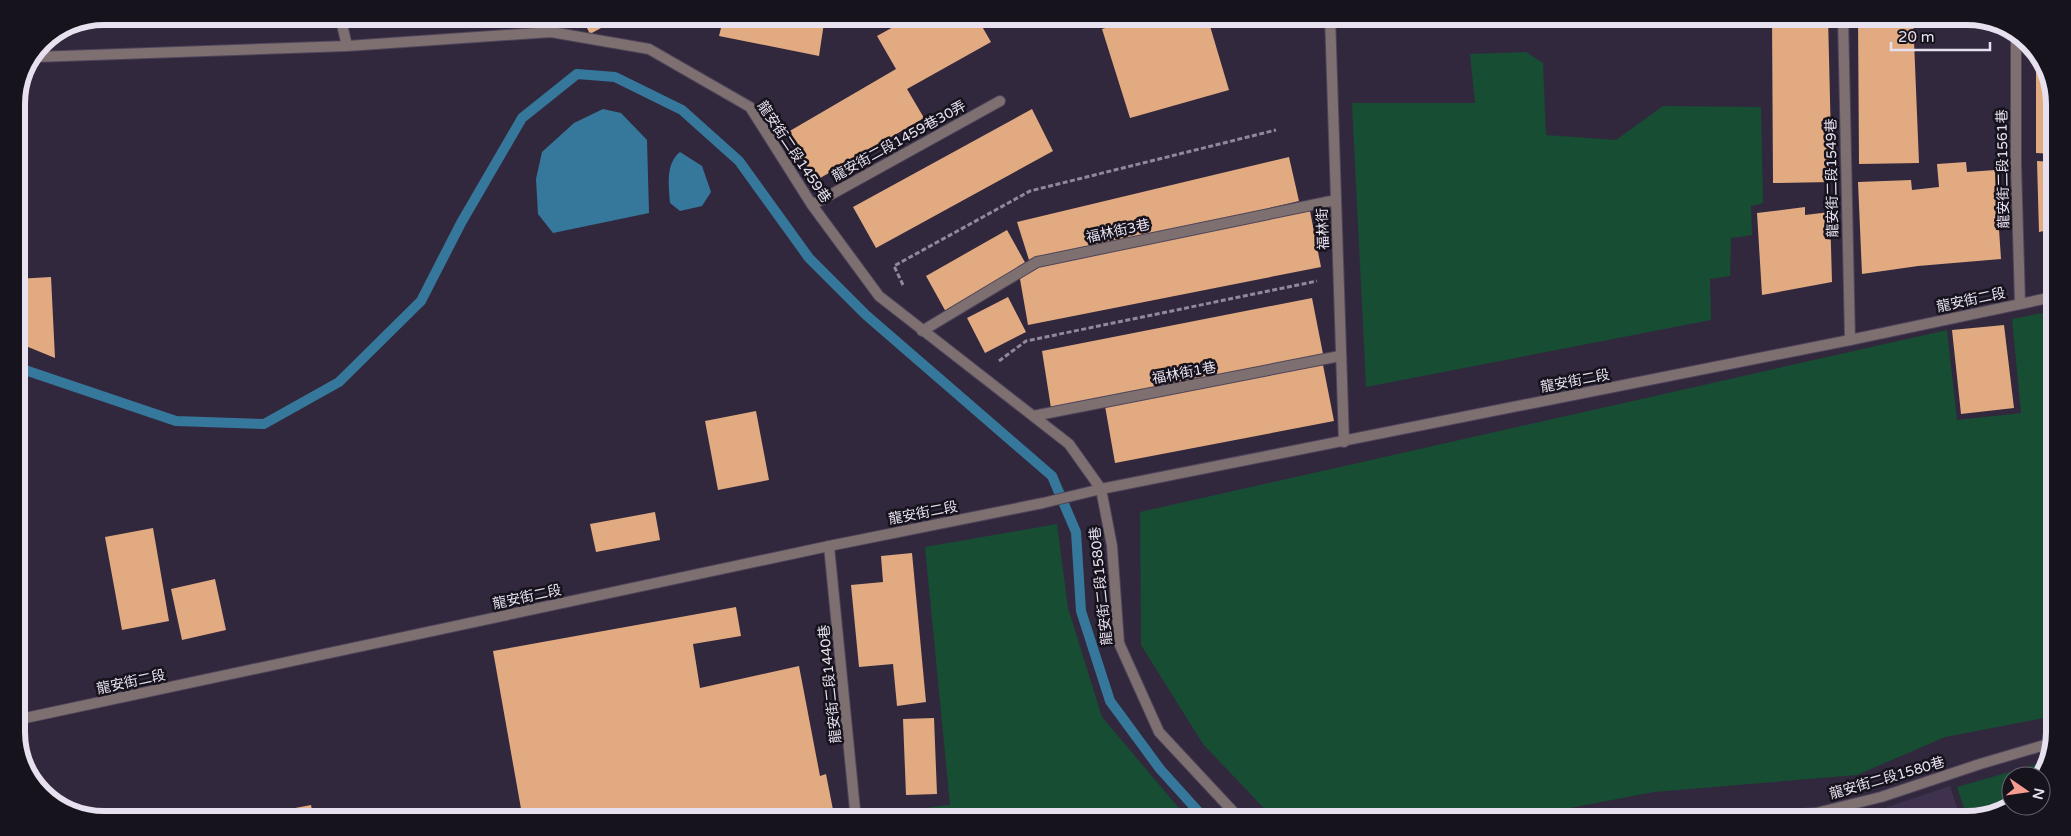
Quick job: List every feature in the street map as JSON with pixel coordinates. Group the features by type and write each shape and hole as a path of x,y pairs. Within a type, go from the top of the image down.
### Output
{"street":[{"path":"342,25 347,46"},
{"path":"551,25 552,32"},
{"name":"福林街","path":"1330,25 1344,442"},
{"name":"龍安街二段1549巷","path":"1843,25 1850,340"},
{"name":"龍安街二段1459巷","path":"41,57 347,46 552,32 650,49 750,107 812,205 879,296 1069,444 1101,489"},
{"name":"龍安街二段1561巷","path":"2016,42 2016,164 2020,303"},
{"name":"龍安街二段1459巷30弄","path":"812,205 1000,101"},
{"name":"福林街3巷","path":"922,330 1037,262 1336,200"},
{"name":"龍安街二段","path":"25,718 829,546 1043,503 1101,489 1850,340 2046,298"},
{"name":"福林街1巷","path":"1033,416 1340,356"},
{"name":"龍安街二段1580巷","path":"1101,489 1112,546 1118,643 1159,732 1233,811"},
{"name":"龍安街二段1440巷","path":"829,546 855,811"},
{"name":"龍安街二段1580巷","path":"1824,811 1881,797 2044,745"}],"path":[{"path":"905,291 894,266 1030,191 1276,130"},
{"path":"1006,354 1026,341 1318,281"}],"shaded area":[{"path":"1950,786 1958,811 1876,811"}],"green space":[{"path":"1526,52 1543,63 1546,135 1616,140 1663,106 1761,107 1763,203 1751,206 1752,235 1731,238 1730,276 1710,279 1711,320 1366,387 1352,103 1475,103 1470,54"},
{"path":"2046,312 2046,718 1945,737 1857,775 1654,792 1554,811 1266,811 1203,744 1141,645 1140,512 1947,330 1957,420 2021,413 2012,319"},
{"path":"1057,524 1068,608 1102,717 1181,811 899,811 950,805 925,547"},
{"path":"2001,774 2001,803 1993,807 1965,811 1957,787"}],"water":[{"path":"603,109 621,113 647,140 649,213 553,233 538,214 536,179 542,152 574,123"},
{"path":"680,152 702,166 711,192 702,206 680,211 670,203 669,176 672,163"}],"building":[{"path":"586,25 607,25 590,34"},
{"path":"722,25 824,25 819,56 719,36"},
{"path":"897,25 981,25 991,42 907,89 924,118 815,181 788,132 896,69 877,36"},
{"path":"1116,25 1210,25 1229,90 1130,118 1102,29"},
{"path":"1772,25 1828,25 1832,182 1773,183"},
{"path":"1858,25 1913,25 1919,163 1859,164"},
{"path":"2036,65 2042,78 2046,98 2046,154 2036,153"},
{"path":"1032,109 1053,151 876,248 853,207"},
{"path":"1289,157 1299,201 1153,236 1029,260 1017,222"},
{"path":"2037,161 2046,162 2046,230 2039,232"},
{"path":"1966,162 1967,172 1995,170 2001,259 1918,266 1862,274 1858,182 1911,180 1912,190 1939,187 1937,164"},
{"path":"1805,207 1805,215 1830,212 1832,282 1762,295 1757,213"},
{"path":"1310,211 1321,267 1028,325 1020,279 1039,265"},
{"path":"1007,230 1027,266 946,312 926,276"},
{"path":"51,277 55,358 25,346 25,278"},
{"path":"1008,297 1026,332 985,353 967,318"},
{"path":"1312,298 1323,354 1051,408 1042,351"},
{"path":"2004,325 2014,408 1961,414 1952,330"},
{"path":"1323,365 1334,421 1115,463 1105,406"},
{"path":"756,411 769,480 718,490 705,421"},
{"path":"655,512 660,540 596,552 590,524"},
{"path":"153,528 169,621 122,630 105,537"},
{"path":"912,553 926,702 897,706 893,664 859,667 851,585 883,582 881,556"},
{"path":"215,579 226,630 182,640 171,589"},
{"path":"736,607 741,636 693,644 700,688 799,666 820,776 826,774 833,811 521,811 493,651"},
{"path":"934,718 937,794 906,795 903,719"},
{"path":"311,805 312,811 280,811"}],"waterway":[{"path":"25,370 176,421 264,424 339,382 421,301 461,223 522,118 577,74 615,77 682,110 739,161 809,258 866,315 1052,476 1076,532 1081,611 1110,701 1160,769 1198,811"}]}
